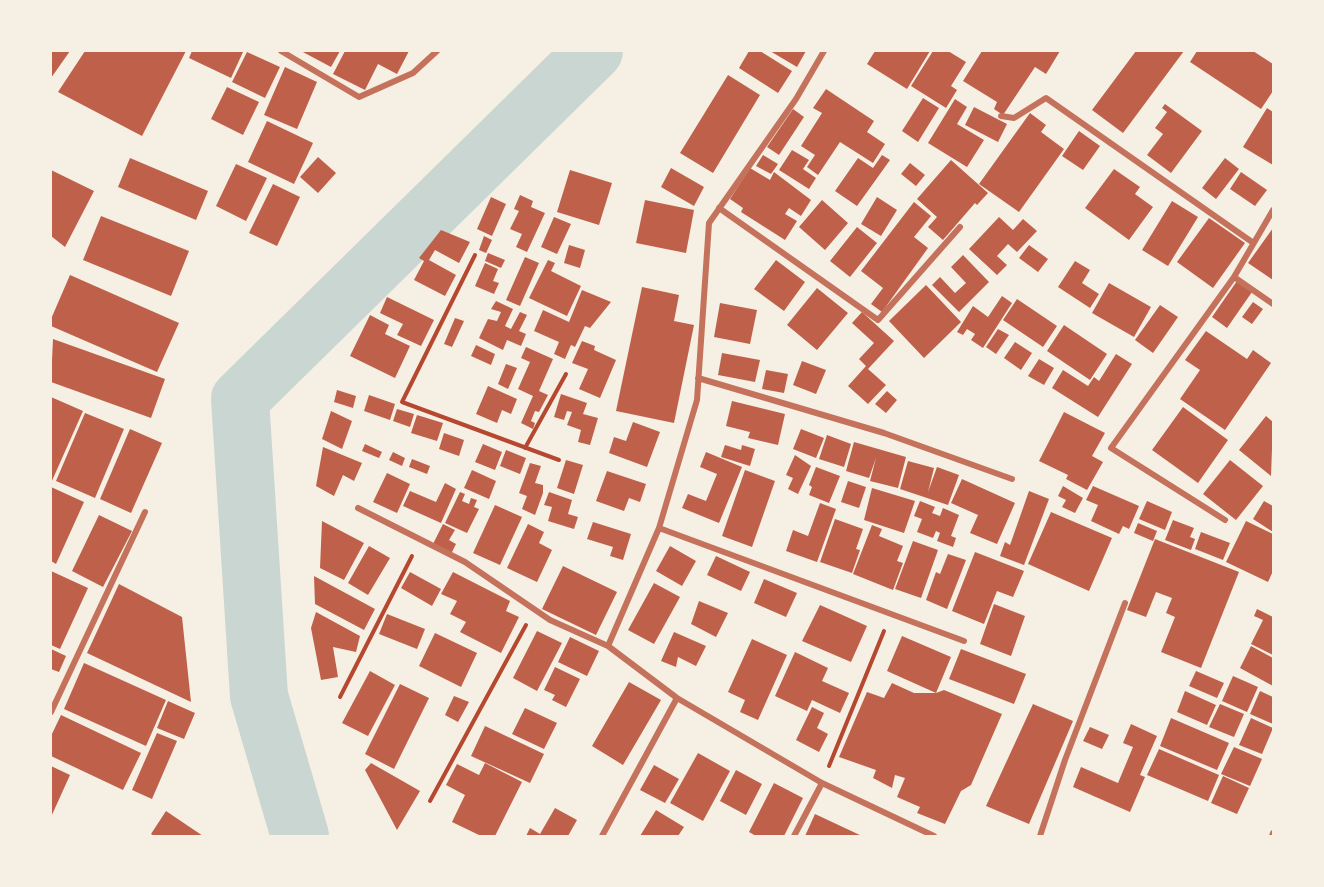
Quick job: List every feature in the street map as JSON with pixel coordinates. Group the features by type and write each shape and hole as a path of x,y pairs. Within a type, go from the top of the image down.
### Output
{"street":[{"path":"280,51 359,97 413,73 437,51"},
{"path":"608,646 659,528 697,400 709,223 796,99 824,51"},
{"path":"1001,116 1014,118 1046,98 1252,243"},
{"path":"719,208 878,320 960,227"},
{"path":"1225,520 1111,448 1234,277 1273,210"},
{"path":"1234,277 1273,304"},
{"path":"698,378 884,433 1012,479"},
{"path":"358,508 465,562 533,610 608,646 677,698 822,783 933,836"},
{"path":"51,712 145,512"},
{"path":"659,528 964,641"},
{"path":"1040,836 1055,787 1125,603"},
{"path":"602,836 677,698"},
{"path":"794,836 822,783"}],"path":[{"path":"475,255 402,402 559,460"},
{"path":"525,448 566,374"},
{"path":"340,697 420,539"},
{"path":"430,801 533,610"},
{"path":"822,783 891,614"}],"building":[{"path":"51,51 70,51 51,78"},
{"path":"85,51 186,51 142,136 58,92"},
{"path":"192,51 243,52 231,78 189,58"},
{"path":"301,51 340,51 331,67"},
{"path":"345,51 409,51 397,74 378,64 365,90 333,74"},
{"path":"749,51 760,51 792,71 778,93 739,68"},
{"path":"770,51 806,51 797,67"},
{"path":"875,51 930,51 907,89 867,64"},
{"path":"933,51 948,51 966,62 951,86 957,90 946,108 911,86"},
{"path":"982,51 1060,51 1046,74 1035,67 1003,115 994,109 997,102 963,81"},
{"path":"1136,51 1184,51 1123,133 1092,110"},
{"path":"1197,51 1253,51 1273,64 1273,91 1261,109 1190,62"},
{"path":"247,52 280,67 265,98 232,82"},
{"path":"285,67 317,82 297,129 264,115"},
{"path":"728,75 760,95 713,173 680,153"},
{"path":"227,87 259,102 243,135 211,119"},
{"path":"826,89 874,121 867,132 885,144 873,163 840,142 818,175 807,167 815,155 801,146 822,113 813,108"},
{"path":"923,98 939,108 918,142 902,131"},
{"path":"955,99 967,107 957,124 984,140 967,167 928,143"},
{"path":"1165,104 1202,131 1171,173 1147,155 1163,134 1155,128 1167,112 1162,108"},
{"path":"974,107 1007,124 998,142 965,125"},
{"path":"1267,108 1273,112 1273,165 1243,147"},
{"path":"793,109 804,117 779,155 767,147"},
{"path":"1030,113 1046,125 1041,132 1064,149 1019,212 979,184"},
{"path":"267,121 313,143 294,184 248,162"},
{"path":"1079,131 1100,146 1083,170 1062,156"},
{"path":"792,150 809,160 803,169 816,178 809,189 779,170"},
{"path":"763,155 778,164 771,174 756,166"},
{"path":"882,155 890,160 857,206 835,191 858,158 873,168"},
{"path":"318,157 336,173 318,193 300,177"},
{"path":"130,158 208,191 196,220 118,187"},
{"path":"1225,158 1239,169 1216,199 1202,188"},
{"path":"951,160 988,193 977,205 975,203 943,240 928,227 937,217 917,199"},
{"path":"910,163 925,175 916,186 901,174"},
{"path":"236,164 267,178 246,221 216,206"},
{"path":"671,168 704,187 694,206 661,187"},
{"path":"750,168 770,180 774,172 811,200 801,216 789,208 785,214 797,221 785,240 741,212 743,208 730,199"},
{"path":"1114,169 1140,187 1135,194 1153,207 1129,240 1085,208"},
{"path":"51,170 94,191 65,247 51,236"},
{"path":"570,170 612,183 599,225 557,212"},
{"path":"1241,172 1267,190 1255,206 1230,189"},
{"path":"273,184 300,197 277,246 249,233"},
{"path":"520,195 533,201 531,207 545,213 527,252 516,247 522,234 510,229 519,211 514,209"},
{"path":"491,197 506,204 492,236 477,229"},
{"path":"877,197 897,210 881,236 861,224"},
{"path":"645,200 694,210 686,253 636,243"},
{"path":"822,200 848,223 825,250 799,227"},
{"path":"1172,201 1198,217 1168,266 1142,250"},
{"path":"914,202 931,216 914,237 928,248 882,312 871,304 883,288 861,271"},
{"path":"101,216 189,251 171,296 83,260"},
{"path":"554,217 571,224 557,254 541,247"},
{"path":"999,217 1013,230 1023,219 1037,231 1017,252 1008,244 997,256 1007,265 997,275 969,249"},
{"path":"1209,218 1245,243 1213,288 1177,262"},
{"path":"857,227 877,243 850,277 830,261"},
{"path":"1273,228 1273,280 1248,263"},
{"path":"441,230 470,242 459,263 435,250 429,260 456,275 445,296 414,280 424,261 419,258"},
{"path":"484,236 492,240 486,253 479,250"},
{"path":"569,245 585,250 580,268 564,263"},
{"path":"1029,245 1048,259 1038,272 1019,258"},
{"path":"488,253 505,260 501,268 485,261"},
{"path":"963,255 989,282 959,312 932,285 940,277 955,293 966,283 951,267"},
{"path":"525,257 539,263 520,306 506,300"},
{"path":"548,260 555,263 551,271 581,286 567,316 529,298"},
{"path":"776,260 805,282 784,311 754,289"},
{"path":"1075,261 1090,270 1082,283 1099,294 1090,308 1058,287"},
{"path":"485,263 498,269 493,281 499,283 494,294 475,286"},
{"path":"70,275 179,323 157,372 51,326 51,319"},
{"path":"1237,281 1252,292 1227,328 1212,317"},
{"path":"1109,283 1151,307 1134,337 1092,313"},
{"path":"926,285 961,322 924,358 889,321"},
{"path":"642,287 679,295 674,321 694,325 674,423 616,411"},
{"path":"817,288 848,313 817,350 787,325"},
{"path":"582,290 611,302 590,328 585,326 575,347 571,345 565,359 554,354 559,342 534,331 543,310 569,322"},
{"path":"1002,296 1012,303 983,348 971,340 975,334 967,329 963,335 957,332 973,306 988,317"},
{"path":"387,297 434,320 421,346 397,335 403,324 380,313"},
{"path":"1017,299 1057,326 1043,347 1003,320"},
{"path":"496,301 513,309 505,326 511,329 520,312 527,315 519,331 526,334 521,346 507,340 503,350 479,338 488,319 497,321 501,312 491,309"},
{"path":"1253,302 1263,309 1252,324 1242,317"},
{"path":"720,303 757,310 750,344 714,337"},
{"path":"1160,305 1178,317 1153,353 1135,340"},
{"path":"862,312 894,341 868,369 886,385 868,404 848,386 866,366 859,359 874,343 852,323"},
{"path":"370,315 389,325 385,334 410,346 395,378 350,356"},
{"path":"455,318 464,321 452,347 444,344"},
{"path":"1064,325 1107,354 1090,380 1047,351"},
{"path":"998,329 1009,335 996,354 986,347"},
{"path":"1206,331 1247,359 1253,350 1271,363 1225,430 1180,399 1200,370 1185,360"},
{"path":"53,339 165,379 151,418 51,382"},
{"path":"582,341 595,346 594,350 616,360 600,398 579,389 588,369 572,363"},
{"path":"1015,342 1032,353 1021,370 1004,358"},
{"path":"476,345 495,354 491,365 471,356"},
{"path":"526,347 553,359 539,391 548,395 539,412 535,411 531,421 535,423 533,429 521,423 533,396 518,389 530,362 521,358"},
{"path":"722,353 760,360 755,382 718,375"},
{"path":"1116,354 1132,364 1098,417 1052,388 1063,370 1088,386 1094,377 1099,381"},
{"path":"1039,359 1054,368 1044,385 1028,376"},
{"path":"802,361 826,370 816,394 793,385"},
{"path":"506,364 517,368 508,389 498,384"},
{"path":"766,370 788,374 784,393 762,389"},
{"path":"488,386 517,399 511,414 502,410 497,423 476,414"},
{"path":"337,390 356,396 353,408 334,402"},
{"path":"887,391 897,400 886,413 875,404"},
{"path":"561,394 587,403 583,414 598,418 590,445 578,442 581,430 567,425 572,412 567,411 564,420 554,417"},
{"path":"369,395 395,404 390,420 364,411"},
{"path":"51,397 83,411 51,483"},
{"path":"732,401 785,414 778,445 748,438 750,432 726,426"},
{"path":"1183,407 1228,440 1198,483 1152,450"},
{"path":"397,409 414,414 410,427 393,421"},
{"path":"331,411 352,421 342,449 322,439"},
{"path":"1064,412 1105,433 1092,456 1103,462 1087,490 1066,479 1068,475 1039,461"},
{"path":"85,413 124,429 95,498 56,481"},
{"path":"417,415 443,423 437,441 411,433"},
{"path":"1266,416 1273,422 1271,476 1239,450"},
{"path":"633,422 660,432 647,467 609,453 614,437 626,441"},
{"path":"130,429 162,443 131,513 100,499"},
{"path":"801,429 824,438 816,458 793,449"},
{"path":"444,433 464,440 459,456 439,449"},
{"path":"827,435 851,444 844,467 819,459"},
{"path":"854,442 906,457 898,488 870,481 876,458 869,478 846,471"},
{"path":"365,444 382,452 379,458 362,451"},
{"path":"483,444 502,452 495,470 475,462"},
{"path":"725,445 741,450 742,445 755,449 750,466 721,457"},
{"path":"323,447 362,463 354,481 343,475 334,496 316,486"},
{"path":"506,450 526,458 520,474 500,466"},
{"path":"393,452 405,458 402,466 389,460"},
{"path":"706,452 742,467 719,523 682,508 688,494 706,501 717,474 700,467"},
{"path":"795,455 811,466 798,494 788,489 793,478 786,475"},
{"path":"412,459 430,466 427,474 409,467"},
{"path":"566,460 583,465 574,494 557,488"},
{"path":"1230,460 1263,486 1236,520 1203,494"},
{"path":"908,461 934,468 928,492 937,467 959,475 948,505 900,489"},
{"path":"530,463 541,466 535,483 543,485 543,493 535,515 522,509 527,496 519,493"},
{"path":"816,467 840,476 829,503 809,495 812,487 809,485"},
{"path":"472,470 496,481 489,499 464,488"},
{"path":"745,470 775,481 752,547 722,536"},
{"path":"607,471 646,484 640,502 629,498 624,511 596,501"},
{"path":"387,473 410,484 397,513 373,502"},
{"path":"962,479 1015,503 997,544 970,533 978,515 951,503"},
{"path":"848,481 866,487 859,508 841,502"},
{"path":"445,483 456,489 441,523 403,506 410,491 436,502"},
{"path":"1063,486 1083,498 1075,513 1062,507 1066,500 1058,496"},
{"path":"1093,486 1139,506 1129,529 1123,526 1119,534 1091,521 1098,505 1086,500"},
{"path":"51,487 84,502 56,564 51,561"},
{"path":"872,488 915,501 904,533 864,520"},
{"path":"1029,491 1049,499 1024,565 1000,556 1005,542 1010,545"},
{"path":"460,492 465,494 462,501 469,504 471,498 477,500 474,507 479,509 467,533 445,523"},
{"path":"549,492 572,500 568,514 578,517 574,529 548,521 552,507 544,505"},
{"path":"920,501 935,507 932,513 940,516 943,508 959,515 951,536 956,538 953,547 937,541 940,533 936,531 933,538 917,532 922,519 914,516"},
{"path":"1147,501 1172,512 1165,530 1139,519"},
{"path":"1264,501 1273,506 1273,532 1253,519"},
{"path":"820,503 836,509 817,562 786,551 793,530 808,536"},
{"path":"495,505 522,517 500,565 473,553"},
{"path":"1051,512 1112,538 1089,591 1028,564"},
{"path":"99,515 132,531 103,587 72,571"},
{"path":"835,519 863,529 856,549 860,550 852,573 820,562"},
{"path":"1173,520 1194,528 1190,537 1195,539 1191,550 1165,540"},
{"path":"322,521 364,543 344,580 320,568"},
{"path":"1246,521 1273,534 1273,571 1268,582 1226,562"},
{"path":"593,522 631,534 623,560 610,556 613,547 587,539"},
{"path":"1138,523 1157,531 1153,541 1134,533"},
{"path":"443,524 455,530 449,540 456,544 451,554 433,544"},
{"path":"528,524 544,532 539,543 552,550 537,582 507,568"},
{"path":"872,525 882,529 879,536 903,546 897,561 903,563 893,590 853,574"},
{"path":"1201,532 1230,543 1223,560 1195,549"},
{"path":"1155,539 1239,572 1201,668 1161,652 1175,617 1166,613 1172,598 1156,592 1146,617 1127,610"},
{"path":"913,541 938,550 921,598 895,589"},
{"path":"369,546 390,558 368,595 348,583"},
{"path":"670,546 696,561 682,586 656,571"},
{"path":"975,552 1024,571 1013,597 997,591 984,624 952,611"},
{"path":"948,554 966,560 947,609 926,600 936,572 940,574"},
{"path":"716,556 750,572 741,591 707,575"},
{"path":"563,566 617,592 596,635 542,609"},
{"path":"51,571 88,588 60,649 51,645"},
{"path":"410,572 441,589 432,606 401,588"},
{"path":"453,572 510,601 506,611 519,617 501,653 460,632 466,622 450,614 457,601 441,594"},
{"path":"314,576 375,609 364,630 315,604"},
{"path":"764,579 797,593 786,617 754,603"},
{"path":"654,583 680,597 654,644 628,630"},
{"path":"119,584 182,617 191,702 87,653"},
{"path":"699,601 728,613 716,637 691,624"},
{"path":"994,604 1025,616 1011,656 980,644"},
{"path":"820,605 867,626 851,662 802,641"},
{"path":"1257,609 1273,617 1273,655 1251,644 1263,620 1254,616"},
{"path":"316,612 360,636 356,652 333,647 338,677 321,680 311,628"},
{"path":"387,614 425,629 417,649 379,634"},
{"path":"537,631 562,643 537,691 513,678"},
{"path":"674,632 706,646 696,666 678,657 676,667 661,661"},
{"path":"435,633 477,653 461,687 419,666"},
{"path":"902,636 951,657 936,693 887,671"},
{"path":"570,637 599,651 587,676 558,662"},
{"path":"752,639 787,655 758,720 740,712 745,700 728,692"},
{"path":"1251,646 1273,658 1273,686 1240,668"},
{"path":"51,649 66,656 59,672 51,669"},
{"path":"961,649 1026,674 1014,704 949,679"},
{"path":"795,652 828,668 822,681 849,693 840,713 812,700 807,711 775,696"},
{"path":"84,663 166,700 146,746 64,709"},
{"path":"555,667 580,679 566,707 552,700 555,695 544,690"},
{"path":"370,671 395,685 368,736 342,723"},
{"path":"1196,671 1224,683 1217,698 1189,686"},
{"path":"1233,676 1258,687 1247,712 1222,701"},
{"path":"629,682 661,700 623,765 592,746"},
{"path":"892,683 914,693 936,693 944,690 1002,714 971,785 961,791 945,824 917,813 920,807 897,797 905,778 895,775 892,788 873,778 876,770 839,757 867,692 884,698"},
{"path":"400,684 429,698 394,769 365,754"},
{"path":"1185,691 1216,705 1207,725 1177,712"},
{"path":"1260,691 1273,697 1273,724 1250,714"},
{"path":"454,696 469,702 458,722 445,715"},
{"path":"168,701 195,713 184,739 157,728"},
{"path":"1033,704 1073,721 1029,824 986,806"},
{"path":"1220,704 1244,714 1234,737 1209,727"},
{"path":"812,707 824,713 817,728 828,734 819,752 796,740"},
{"path":"525,708 557,723 544,749 512,734"},
{"path":"61,715 141,753 123,790 51,756 51,736"},
{"path":"1171,718 1229,743 1217,770 1160,746"},
{"path":"1251,718 1273,728 1262,754 1239,745"},
{"path":"1131,724 1157,736 1140,775 1145,777 1130,812 1073,787 1081,767 1118,783 1133,747 1123,743"},
{"path":"485,726 544,754 530,783 471,756"},
{"path":"1090,727 1109,735 1102,749 1083,741"},
{"path":"157,733 177,741 152,799 132,790"},
{"path":"1234,747 1262,759 1250,786 1221,774"},
{"path":"1159,749 1219,775 1208,801 1147,775"},
{"path":"698,753 730,771 703,821 670,803"},
{"path":"371,763 420,791 397,830 365,770"},
{"path":"485,763 522,782 495,836 481,836 452,822 465,795 446,785 457,764 479,775"},
{"path":"654,765 679,779 665,803 640,790"},
{"path":"51,766 70,775 51,817"},
{"path":"736,770 762,784 746,815 720,801"},
{"path":"1223,776 1249,788 1237,814 1211,803"},
{"path":"774,783 803,798 784,836 756,836 749,832"},
{"path":"555,808 577,820 568,836 526,836 530,828 540,834"},
{"path":"656,810 684,827 678,836 640,836"},
{"path":"166,811 203,836 154,836 151,834"},
{"path":"815,814 862,836 805,836"}],"waterway":[{"path":"300,836 259,696 240,399 594,51"}]}
